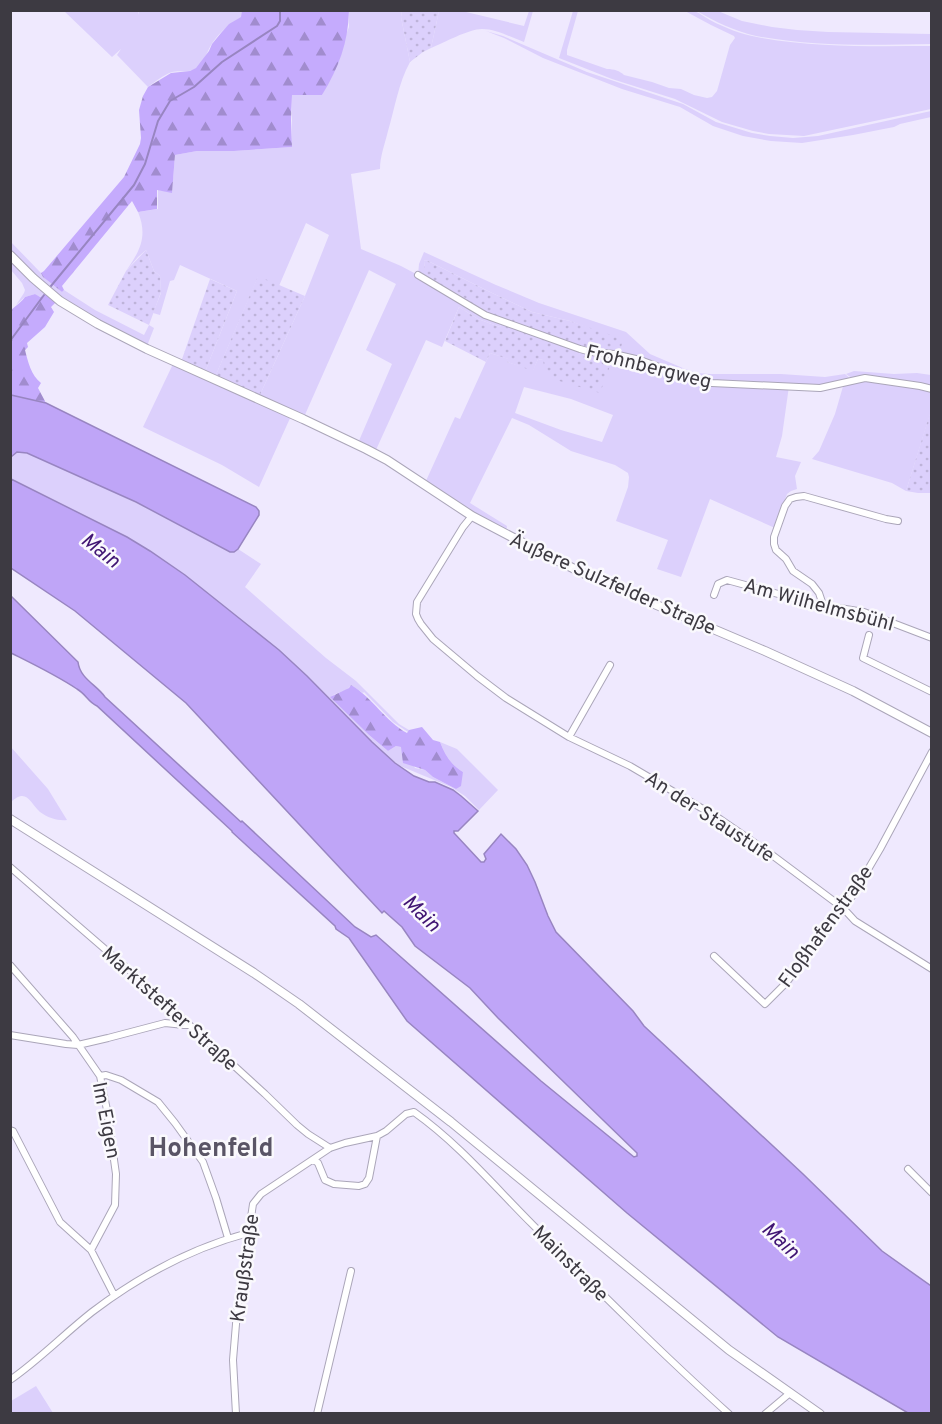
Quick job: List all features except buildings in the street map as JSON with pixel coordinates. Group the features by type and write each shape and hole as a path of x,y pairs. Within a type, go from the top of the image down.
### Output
{"main road":[{"name":"Äußere Sulzfelder Straße","path":"10,255 60,301 98,324 387,460 472,516 518,541 594,578 853,691 932,733"},
{"path":"10,819 254,973 299,1004 450,1122 729,1350 820,1413"}],"street":[{"name":"Frohnbergweg","path":"418,274 495,319 580,349 640,360 701,381 820,388 865,378 932,389"},
{"path":"823,605 819,593 812,584 792,571 774,544 774,537 785,506 790,499 804,496 886,519 898,520"},
{"name":"An der Staustufe","path":"472,516 420,596 417,608 418,619 433,639 506,698 569,737 630,766 720,819 843,908 855,921 932,969"},
{"name":"Am Wilhelmsbühl","path":"714,595 718,584 728,580 823,605 864,612 932,638"},
{"path":"869,635 863,658 932,692"},
{"path":"569,737 610,665"},
{"name":"Floßhafenstraße","path":"714,956 765,1004 786,983 853,895 932,752"},
{"name":"Marktstefter Straße","path":"10,867 128,969 297,1125 330,1148"},
{"name":"Im Eigen","path":"10,965 73,1037 100,1076 116,1174 115,1205 91,1250"},
{"path":"10,1035 78,1045 165,1023 189,1025"},
{"path":"100,1076 106,1075 121,1080 158,1102 175,1123 203,1162 228,1238"},
{"name":"Kraußstraße","path":"236,1413 233,1360 237,1312 253,1204 261,1194 330,1148 377,1136 406,1114 414,1112"},
{"name":"Mainstraße","path":"414,1112 433,1125 469,1157 581,1273 683,1372 729,1413"},
{"path":"10,1130 13,1131 60,1222 91,1250 114,1295"},
{"path":"314,1160 318,1162 325,1180 334,1184 359,1186 365,1184 369,1178 377,1136"},
{"path":"908,1169 932,1193"},
{"path":"10,1380 114,1295 194,1252 228,1238 248,1233"},
{"path":"317,1413 351,1272"},
{"path":"765,1413 790,1393"}],"shaded area":[{"path":"139,10 242,11 242,17 219,34 195,69 172,72 148,87 117,55 121,49 112,57 64,11 138,11 138,15"},
{"path":"349,11 402,11 401,17 410,62 397,96 380,169 351,174 361,249 418,275 419,264 424,252 539,303 626,332 650,354 697,373 825,377 845,374 852,380 827,387 789,386 782,436 776,457 801,462 795,476 797,489 787,494 775,528 710,499 681,577 657,569 668,540 616,521 628,487 628,473 615,465 571,451 529,425 512,418 470,503 507,526 506,532 425,483 455,417 460,419 490,353 509,359 507,362 533,370 538,359 543,360 594,330 570,321 532,312 426,260 424,261 425,268 433,280 465,298 469,301 466,304 502,322 500,327 478,319 459,307 442,347 426,340 375,452 358,443 392,364 366,350 396,284 369,270 304,417 259,397 305,296 329,235 306,223 279,286 258,277 215,377 205,372 237,291 180,265 174,280 170,281 160,315 153,313 161,293 160,276 154,271 146,250 126,271 141,243 142,229 138,212 158,209 158,190 172,192 175,155 197,151 292,147 292,95 322,95 349,27","holes":["524,387 571,399 613,415 602,442 515,413"]},
{"path":"402,11 439,11 431,48 410,62 401,17"},
{"path":"439,11 462,11 524,26 529,11 533,11 524,42 498,32 482,29 463,34 431,48"},
{"path":"573,11 578,11 567,55 607,69 617,70 624,75 707,98 712,97 717,91 730,45 735,38 685,11 696,12 739,32 779,41 844,46 931,46 931,109 804,136 753,131 722,122 675,99 612,79 559,58"},
{"path":"697,11 718,11 742,21 797,30 931,34 931,44 843,44 778,40 740,32"},
{"path":"486,31 587,72 683,104 716,122 752,133 793,138 818,136 931,111 931,117 894,127 802,143 743,136 713,126 680,107 622,89 543,58"},
{"path":"10,241 43,277 62,292 64,290 95,310 144,335 149,325 154,328 147,346 61,300 11,253"},
{"path":"146,250 154,271 160,276 161,292 149,325 108,305 126,271"},
{"path":"10,257 48,293 39,297 35,294 25,297 16,305 25,290 11,270"},
{"path":"424,261 532,312 570,321 623,339 619,356 614,355 600,393 546,377 543,360 538,359 533,371 490,353 486,362 445,341 459,307 478,319 500,327 502,321 466,304 468,301 465,298 429,278 425,273"},
{"path":"258,276 305,296 259,397 215,377"},
{"path":"210,279 237,291 205,372 181,362"},
{"path":"173,364 291,416 259,487 222,465 143,427"},
{"path":"854,371 931,375 931,411 906,491 892,483 812,459 819,451 835,414 844,383 853,379 846,374"},
{"path":"931,410 931,493 906,491"},
{"path":"17,452 34,456 85,478 167,518 227,551 234,552 238,549 261,564 245,587 326,658 356,681 399,724 409,730 408,732 393,722 364,692 351,685 331,697 369,735 388,751 396,746 402,747 415,768 425,770 456,789 463,772 449,759 440,742 457,749 498,790 479,810 465,796 451,787 398,765 279,650 185,575 127,537 13,482 11,457"},
{"path":"10,746 48,789 67,820 46,816 24,796 11,802"},
{"path":"36,1386 53,1413 11,1413 11,1401"}],"green space":[{"path":"242,11 349,11 342,54 322,95 292,95 292,147 197,151 175,155 172,193 157,190 157,209 138,212 132,201 62,286 64,290 62,292 41,273 124,177 140,144 139,110 148,87 171,73 196,68 221,33 229,24 241,17"},
{"path":"48,293 57,301 51,307 54,312 45,327 27,343 28,347 25,350 32,372 41,383 38,388 46,403 11,395 10,311 25,297 35,294 40,297"},
{"path":"351,685 366,696 399,728 407,733 409,730 422,727 433,740 440,742 449,759 463,772 461,786 456,789 425,770 403,763 401,747 396,746 388,751 369,735 330,697"}],"water":[{"path":"11,395 46,403 256,507 259,515 238,549 230,552 136,502 27,453 17,452 11,457"},
{"name":"Main","path":"11,479 127,537 185,575 279,650 395,763 414,776 435,782 461,796 478,811 454,833 481,862 484,862 486,859 484,854 501,834 516,849 527,865 556,932 633,1011 644,1026 882,1251 931,1286 931,1413 908,1413 778,1337 627,1213 407,1021 349,938 336,929 97,706 69,684 11,653 11,596 78,662 85,677 105,697 355,927 371,937 376,935 541,1081 634,1157 637,1156 637,1153 470,988 415,946 402,927 384,911 382,913 186,703 75,611 11,568"}],"waterway":[{"path":"51,286 134,185 145,164 158,121 170,101 194,87 222,62 277,26 280,21 280,10"},
{"path":"10,341 44,295"}],"district":[{"name":"Hohenfeld","path":"211,1147"}]}
